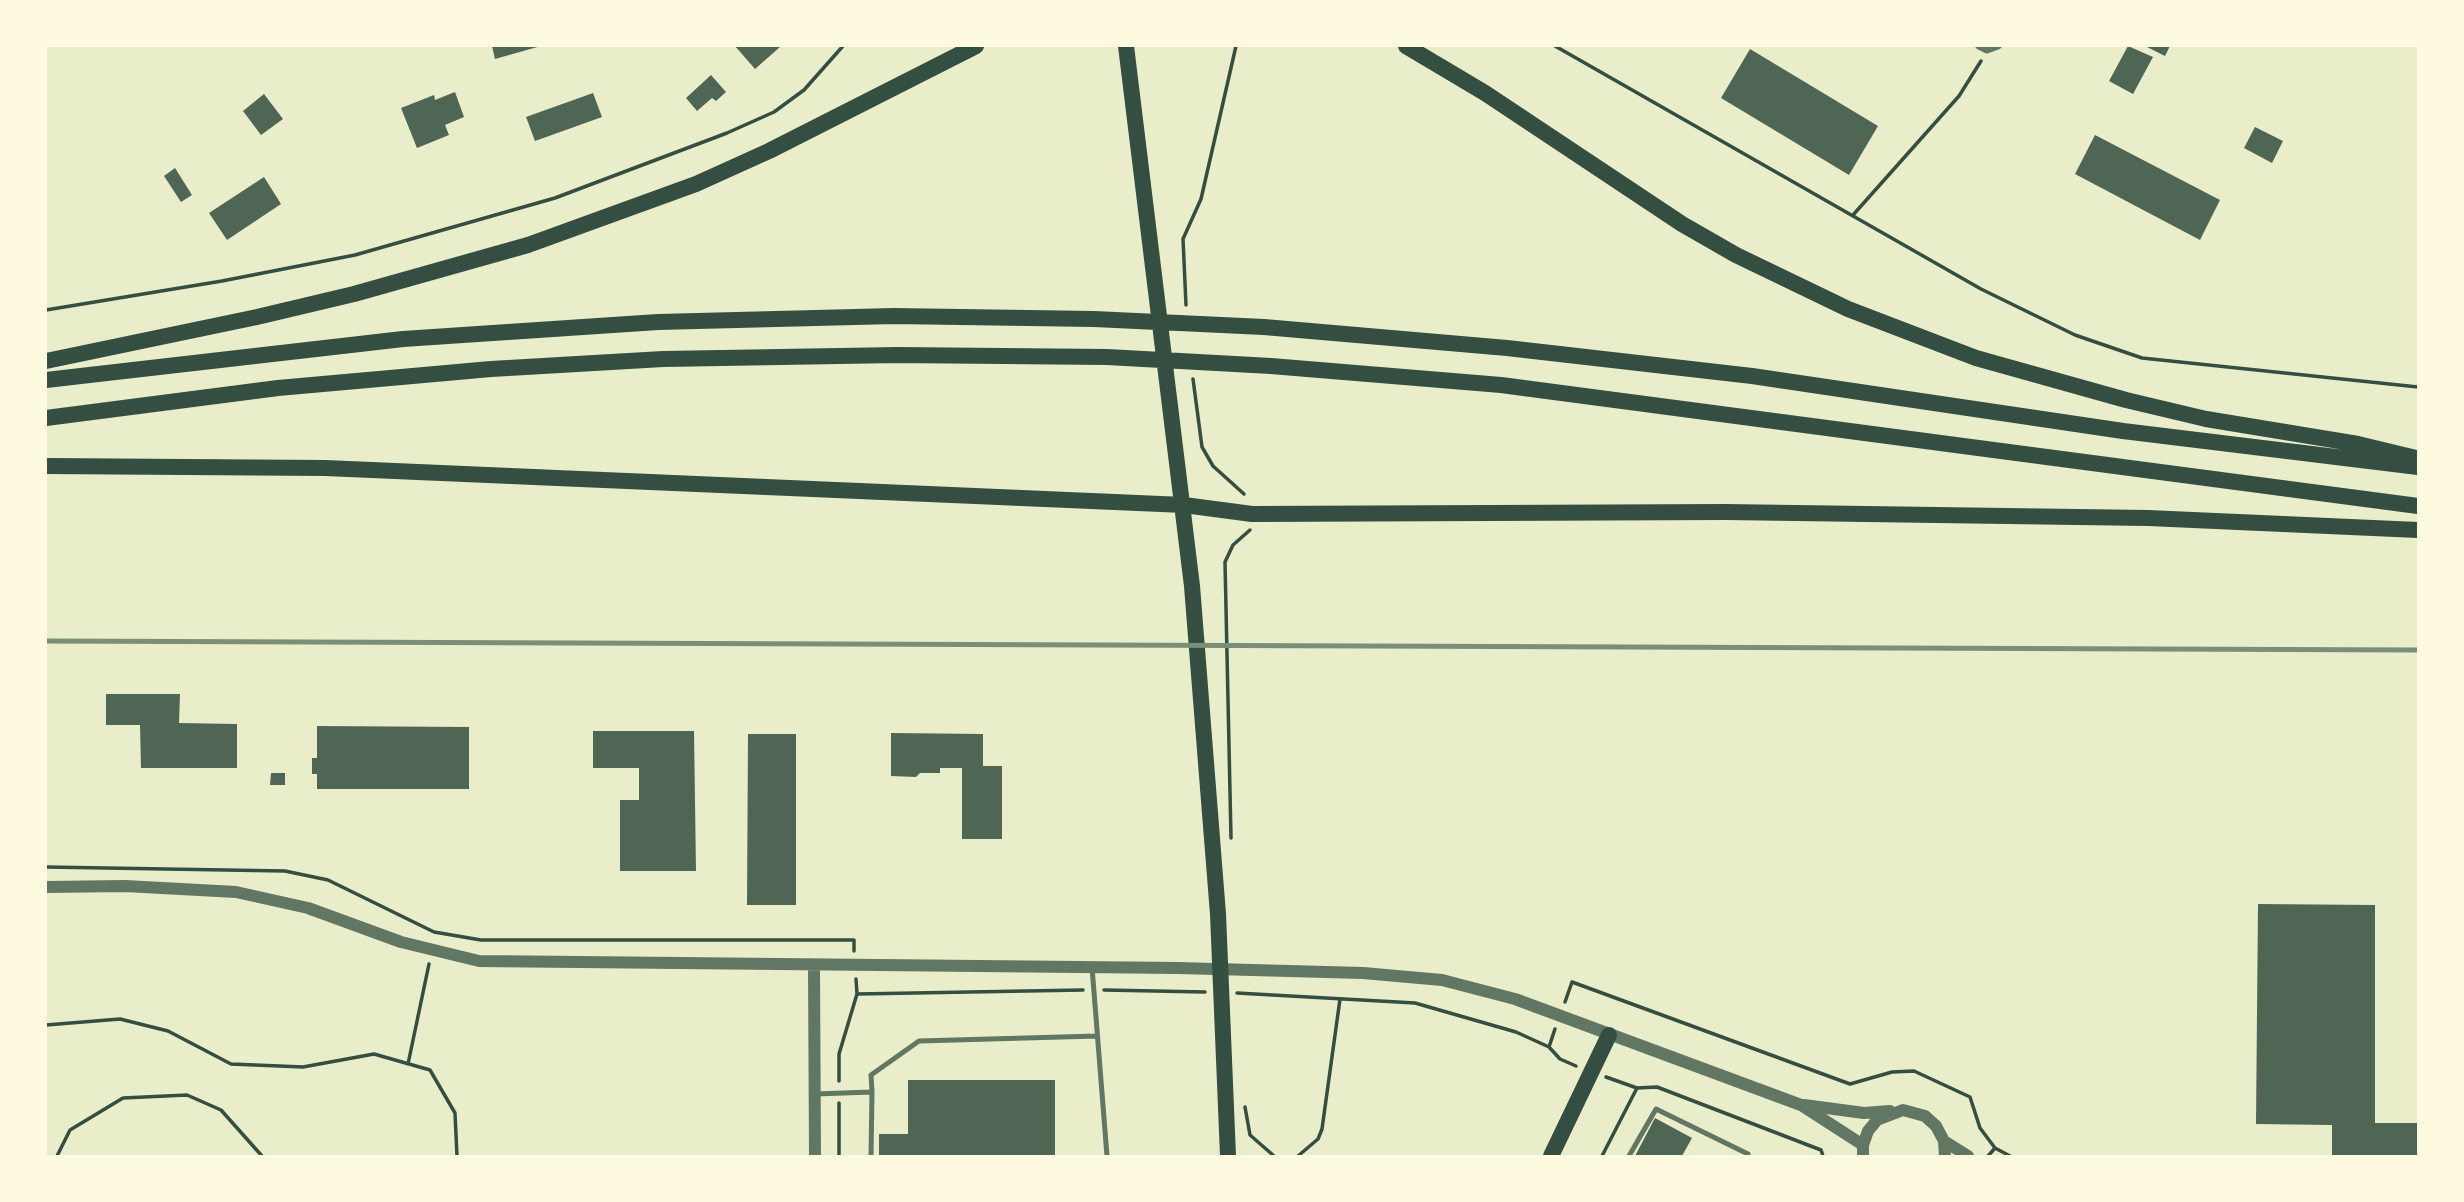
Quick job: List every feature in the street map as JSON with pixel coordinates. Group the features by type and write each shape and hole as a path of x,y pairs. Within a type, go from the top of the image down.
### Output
{"highway":[{"path":"46,361 342,297 528,245 611,217 769,151 976,46"},
{"path":"1126,46 1192,586 1218,914 1228,1157"},
{"path":"1406,46 1485,93 1682,224 1736,255 1849,309 1976,358 2126,400 2206,419 2358,444 2418,459"},
{"path":"46,380 403,339 658,321 894,316 1094,319 1264,327 1507,348 1752,376 2123,432 2418,467"},
{"path":"46,418 278,388 491,369 663,359 884,355 1107,357 1271,366 1500,385 2418,506"},
{"path":"46,466 325,468 1184,505 1252,514 1738,512 2148,519 2418,530"},
{"path":"1551,1157 1609,1035"}],"street":[{"path":"1979,46 1987,50 1998,46"},
{"path":"46,887 125,886 236,892 308,908 432,951 479,961 1363,972 1442,980 1515,999 1561,1015 1801,1105 1864,1112 1894,1111 1925,1116 1936,1126 1944,1141 1945,1157"},
{"path":"814,966 815,1157"},
{"path":"1801,1105 1863,1151 1868,1131 1877,1120 1894,1111"},
{"path":"1944,1141 1968,1157"}],"lane":[{"path":"1092,967 1107,1157"},
{"path":"871,1157 871,1075 919,1041 1097,1036"},
{"path":"815,1094 872,1093"},
{"path":"1629,1157 1656,1109 1748,1154"}],"path":[{"path":"46,310 222,281 342,257 453,229 555,198 727,133 774,112 804,90 843,46"},
{"path":"1182,255 1183,239 1201,199 1236,46"},
{"path":"1555,46 1981,289 2075,335 2142,358 2418,387"},
{"path":"1853,215 1959,96 1987,50"},
{"path":"1224,587 1230,720 1231,843"},
{"path":"46,867 285,871 328,880 434,932 481,940 854,940 857,994 839,1054 839,1157"},
{"path":"408,1064 432,951"},
{"path":"1549,1047 1572,982 1850,1084 1892,1072 1914,1071 1970,1097 1980,1128 1996,1148 2010,1157"},
{"path":"1298,1157 1318,1139 1322,1129 1340,999"},
{"path":"46,1025 120,1019 168,1031 232,1064 303,1068 374,1054 430,1070 455,1113 457,1157"},
{"path":"1593,1073 1637,1088 1657,1087 1821,1150 1823,1157"},
{"path":"1602,1157 1637,1088"},
{"path":"57,1157 69,1130 123,1098 187,1094 221,1110 262,1157"},
{"path":"1245,1106 1250,1135 1274,1157"},
{"path":"1988,1157 1996,1148"}],"building":[{"path":"492,46 541,46 495,59"},
{"path":"735,46 779,46 780,47 755,69"},
{"path":"2128,46 2153,57 2133,94 2109,81"},
{"path":"2145,46 2170,46 2165,56"},
{"path":"1750,49 1878,126 1849,175 1721,98"},
{"path":"711,75 726,92 716,101 712,98 697,111 686,98"},
{"path":"455,92 464,117 445,125 449,135 417,148 401,108 434,95 435,100"},
{"path":"593,93 602,117 535,141 526,117"},
{"path":"264,94 283,119 261,135 243,111"},
{"path":"2255,127 2283,141 2272,163 2244,148"},
{"path":"2095,135 2220,200 2200,240 2075,174"},
{"path":"175,168 192,195 181,202 164,176"},
{"path":"264,177 281,204 227,240 209,213"},
{"path":"106,694 180,694 179,723 237,724 237,768 141,768 140,725 106,725"},
{"path":"317,726 469,727 469,789 317,789 317,774 312,774 312,758 317,758"},
{"path":"593,731 694,731 696,871 620,871 620,800 639,800 639,768 593,768"},
{"path":"891,733 983,734 983,766 1002,766 1002,839 962,839 962,768 940,768 940,773 920,773 916,777 891,776"},
{"path":"748,734 796,734 796,905 747,905"},
{"path":"271,773 285,773 285,785 270,785"},
{"path":"2258,904 2375,905 2375,1123 2418,1123 2418,1156 2332,1155 2332,1125 2256,1124"},
{"path":"908,1080 1055,1080 1055,1156 879,1156 879,1134 908,1134"},
{"path":"1655,1118 1692,1138 1682,1156 1635,1156"}],"railway":[{"path":"46,641 2418,650"}]}
